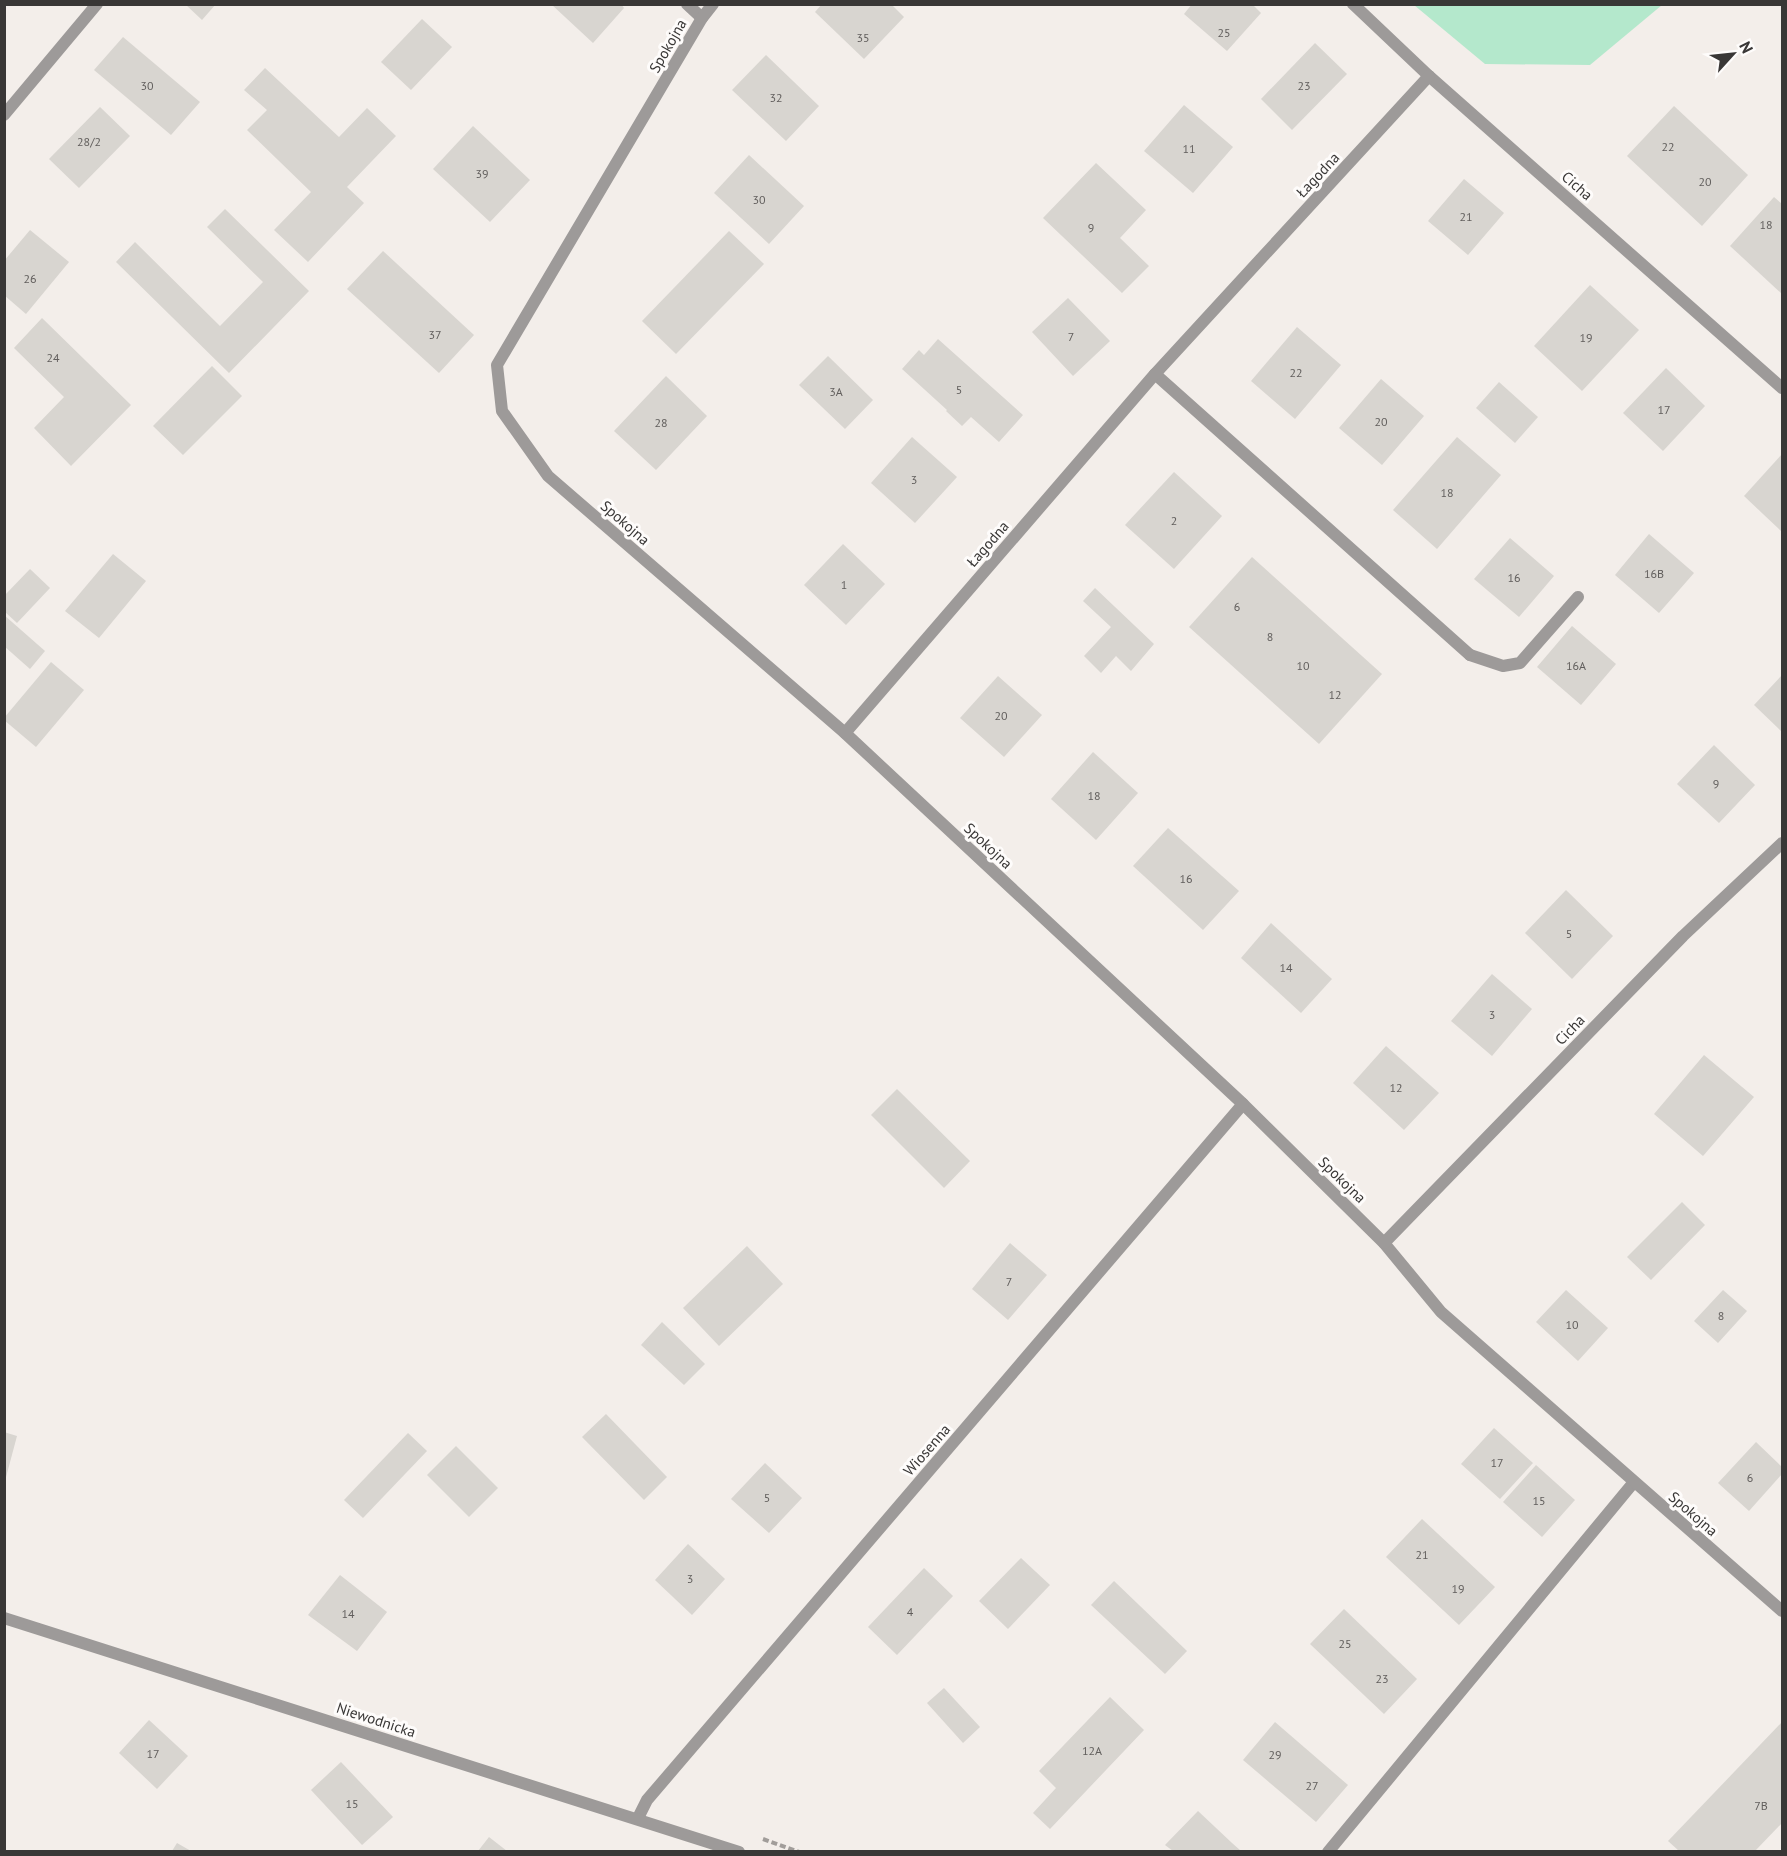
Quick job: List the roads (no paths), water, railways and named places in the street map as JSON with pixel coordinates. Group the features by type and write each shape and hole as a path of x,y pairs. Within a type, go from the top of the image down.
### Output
{"street":[{"path":"4,115 98,4"},
{"path":"687,4 702,18 713,4"},
{"name":"Cicha","path":"1353,4 1429,76 1782,388"},
{"name":"Spokojna","path":"702,18 497,365 502,411 548,476 845,733 1243,1104 1384,1243 1442,1312 1782,1611"},
{"name":"Łagodna","path":"845,733 1155,374 1429,76"},
{"path":"1155,374 1470,655 1503,666 1520,663 1578,597"},
{"name":"Cicha","path":"1384,1243 1683,936 1782,843"},
{"name":"Wiosenna","path":"638,1818 647,1800 1243,1104"},
{"path":"1329,1851 1634,1482"},
{"name":"Niewodnicka","path":"4,1618 739,1851"}]}
